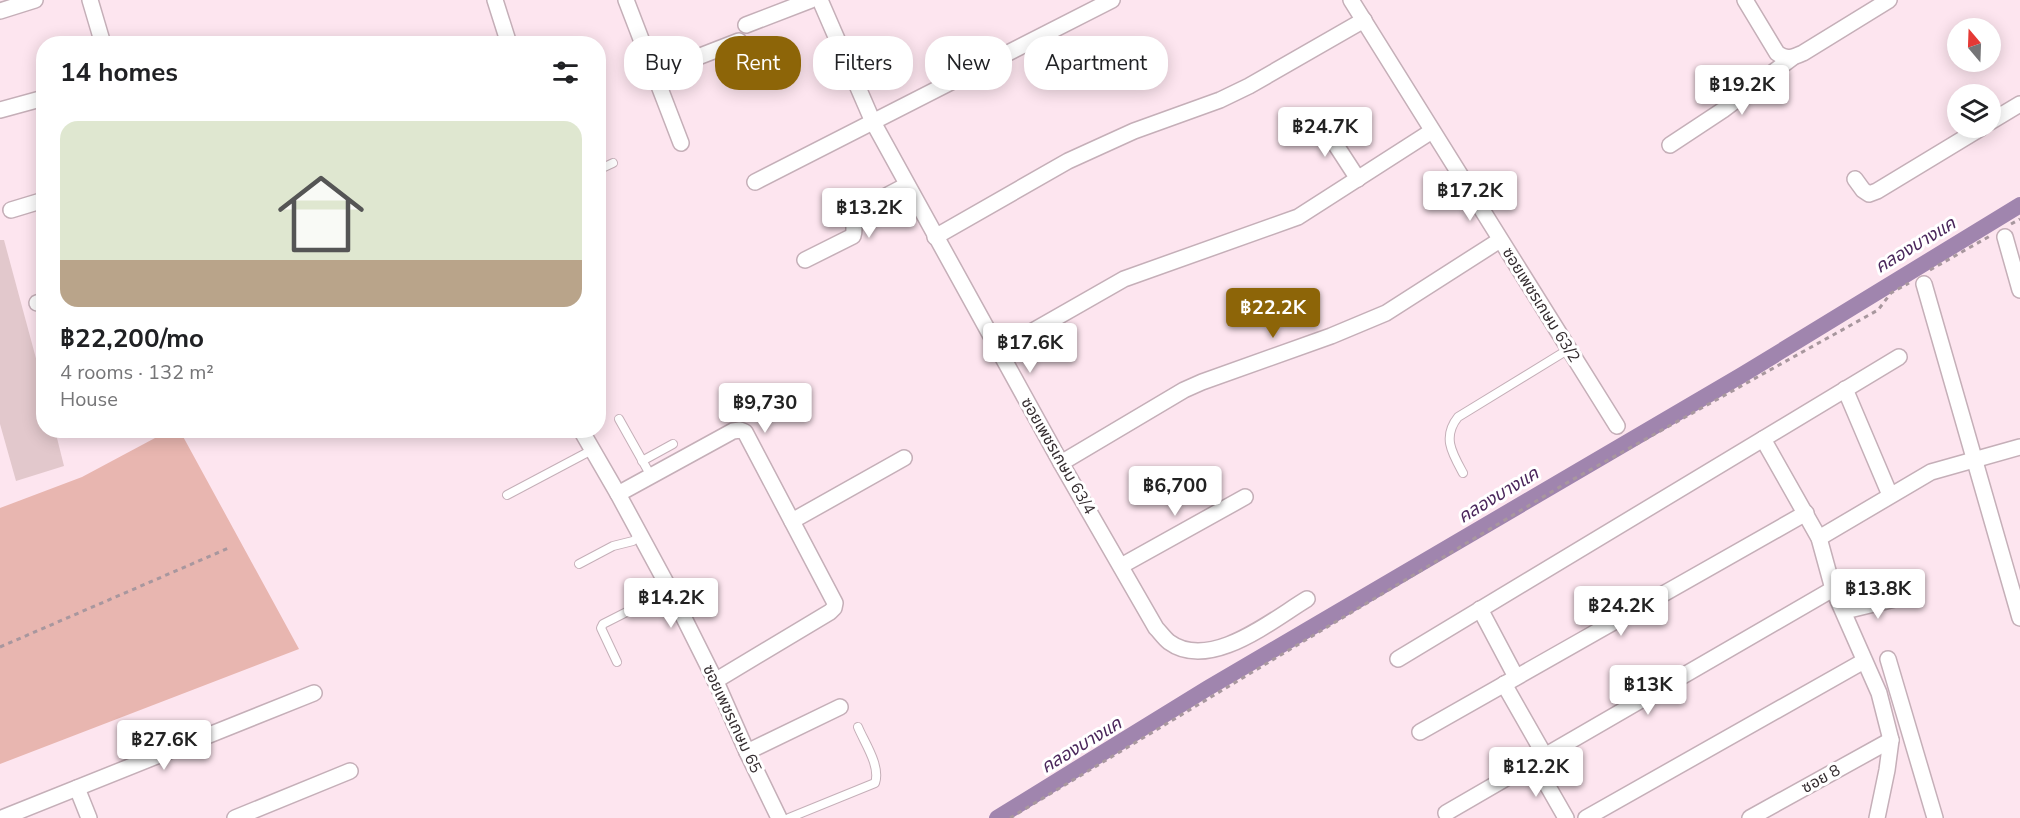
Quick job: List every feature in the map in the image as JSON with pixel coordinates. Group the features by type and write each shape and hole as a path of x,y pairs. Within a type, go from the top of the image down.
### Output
{"street":[{"path":"0,11 34,0"},
{"path":"90,0 101,36"},
{"path":"495,0 506,36"},
{"path":"626,0 640,36"},
{"path":"746,25 811,0"},
{"name":"ซอยเพชรเกษม 63/4","path":"820,0 873,122 998,351 1156,628 1169,642 1190,651 1214,650 1233,643 1307,599"},
{"path":"756,182 1112,0"},
{"name":"ซอยเพชรเกษม 63/2","path":"1351,0 1617,426"},
{"path":"1745,0 1777,53 1784,58 1792,58"},
{"path":"1671,145 1723,110 1792,58 1888,0"},
{"path":"935,237 1068,161 1134,131 1239,91 1364,20"},
{"path":"660,90 681,143"},
{"path":"0,110 36,100"},
{"path":"2001,115 2020,104"},
{"path":"1319,119 1358,178"},
{"path":"998,351 1124,279 1298,217 1432,131"},
{"path":"1855,179 1869,194 1964,138"},
{"path":"806,260 853,236 855,230 853,218 856,212 907,185"},
{"path":"10,210 36,202"},
{"path":"2002,233 2020,290"},
{"path":"1061,463 1184,390 1331,336 1386,313 1500,240"},
{"path":"1919,281 1975,460 2020,618"},
{"path":"1398,659 1899,357"},
{"path":"1845,389 1890,495"},
{"path":"618,494 733,431 745,432 835,603 834,608 715,681"},
{"name":"ซอยเพชรเกษม 65","path":"585,438 669,590 780,818"},
{"path":"1763,439 1819,538 1833,589 1845,611 1879,693 1891,740 1877,818"},
{"path":"1819,538 1930,472 2020,447"},
{"path":"792,521 904,458"},
{"path":"1121,566 1245,497"},
{"path":"1420,732 1806,513"},
{"path":"1446,813 1833,589"},
{"path":"1845,611 1903,597"},
{"path":"1480,609 1539,759 1566,818"},
{"path":"1888,659 1935,818"},
{"path":"1586,818 1864,661"},
{"path":"2,818 314,693"},
{"path":"747,752 840,707"},
{"name":"ซอย 8","path":"1750,818 1891,740"},
{"path":"235,818 350,771"},
{"path":"77,788 90,818"}],"lane":[{"path":"606,166 614,163"},
{"path":"1463,472 1451,451 1448,439 1458,417 1569,350"},
{"path":"619,419 651,476"},
{"path":"642,461 672,444"},
{"path":"507,495 592,450"},
{"path":"579,564 613,546 633,541 639,536"},
{"path":"617,662 601,628 603,624 669,590"},
{"path":"789,818 875,783 876,767 858,727"}],"path":[{"path":"1010,818 1563,485 1878,310 1891,293 1919,281 2002,233 2020,219"},
{"path":"0,647 231,547"}],"shaded area":[{"path":"155,438 184,438 299,649 0,764 0,508 82,477"}],"building":[{"path":"0,240 4,240 36,358 36,438 57,438 64,466 16,481 0,424"}],"waterway":[{"name":"คลองบางแค","path":"997,818 1208,688 1742,375 2020,205"}]}
